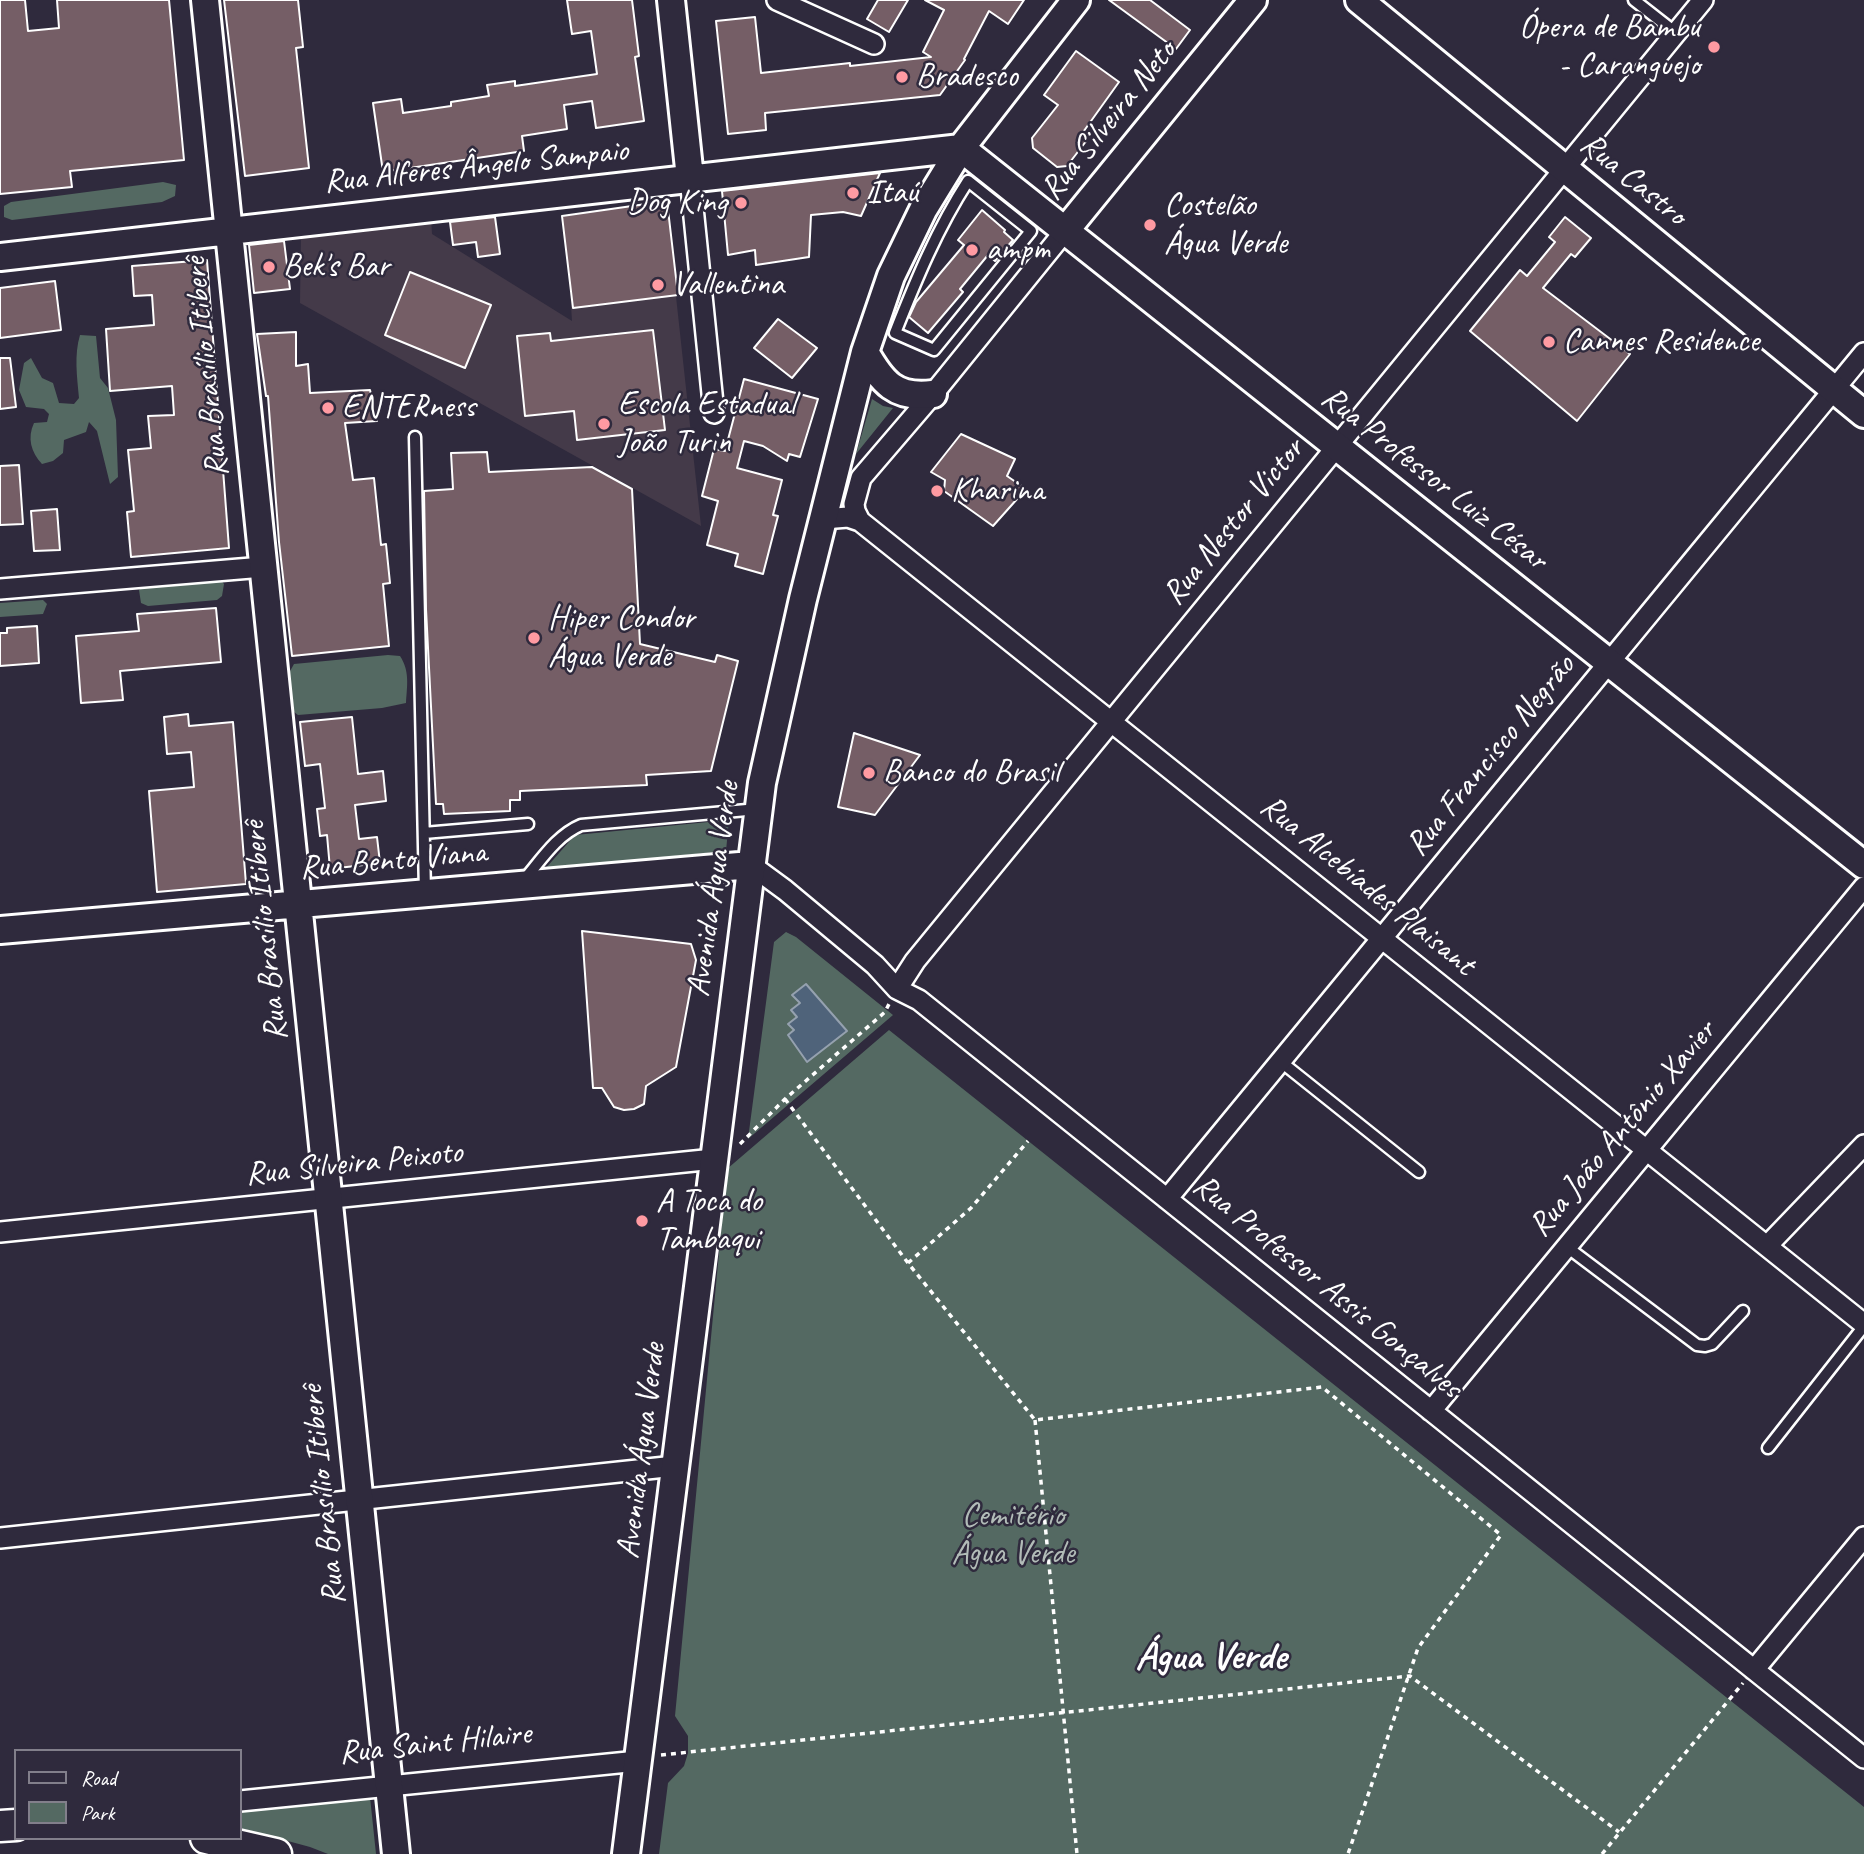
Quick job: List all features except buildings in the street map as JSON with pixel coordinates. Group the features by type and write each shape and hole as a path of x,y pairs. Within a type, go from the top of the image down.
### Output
{"main road":[{"name":"Rua Brasílio Itiberê","path":"205,0 396,1854"},
{"path":"671,0 690,178"},
{"name":"Avenida Água Verde","path":"626,1854 759,809 778,709 823,519 865,352 877,312 906,242 937,184 961,148 1076,0"},
{"name":"Rua Silveira Neto","path":"1065,231 1253,0"},
{"name":"Rua Castro","path":"1359,0 1864,414"},
{"name":"Rua Alferes Ângelo Sampaio","path":"0,257 961,148"},
{"name":"Rua Professor Luiz César","path":"961,148 1864,865"},
{"path":"865,352 877,373 896,390 920,396 933,394"},
{"name":"Rua Bento Viana","path":"0,930 751,866"},
{"path":"215,1840 276,1854"}],"street":[{"path":"777,0 874,44"},
{"name":"Rua Nestor Victor","path":"897,989 915,961 1703,0"},
{"path":"690,178 714,413"},
{"name":"Rua Silveira Neto","path":"860,521 854,504 861,478 1065,231"},
{"name":"Rua Francisco Negrão","path":"1167,1199 1864,353"},
{"path":"823,519 848,517 860,521"},
{"name":"Rua Alcebíades Plaisant","path":"860,521 1864,1325"},
{"path":"0,589 263,567"},
{"name":"Rua Professor Assis Gonçalves","path":"751,866 785,890 875,965 897,989 919,1000 1864,1758"},
{"name":"Rua João Antônio Xavier","path":"1431,1411 1864,887"},
{"path":"1767,1246 1864,1144"},
{"name":"Rua Silveira Peixoto","path":"0,1231 714,1159"},
{"path":"0,1538 675,1466"},
{"path":"1754,1670 1864,1537"},
{"name":"Rua Saint Hilaire","path":"242,1801 638,1761"}],"lane":[{"path":"1634,0 1675,33"},
{"path":"968,181 1031,231 934,349 895,333 919,270 949,210 968,181"},
{"path":"415,437 425,893"},
{"path":"519,885 560,838 581,825 759,809"},
{"path":"424,833 528,824"},
{"path":"1280,1062 1419,1172"},
{"path":"1567,1247 1697,1345 1712,1344 1743,1311"},
{"path":"1768,1448 1864,1325"}],"path":[{"path":"714,1159 733,1151 785,1099 885,1012 897,989"},
{"path":"785,1099 908,1264 1035,1420 1077,1854"},
{"path":"908,1264 971,1208 1028,1141"},
{"path":"1035,1420 1322,1387 1502,1535 1418,1648 1348,1854"},
{"path":"1602,1854 1754,1670"},
{"path":"638,1761 668,1754 1410,1676 1619,1832"}],"shaded area":[{"name":"Escola Estadual João Turin","path":"431,217 432,234 572,321 570,290 674,278 701,526 300,303 301,231"}],"green space":[{"path":"163,182 176,185 175,196 162,202 12,220 4,217 4,206 11,202"},
{"path":"80,335 96,336 100,378 108,388 116,420 118,477 110,484 97,431 89,422 86,432 64,440 63,453 53,461 42,464 33,450 31,434 34,423 47,422 49,414 44,409 26,407 19,390 24,363 31,358 42,378 53,383 59,403 74,404 79,398 77,358"},
{"path":"872,399 883,406 893,408 856,454"},
{"path":"220,579 224,584 222,596 217,600 148,606 141,603 139,590 143,586"},
{"path":"43,600 47,604 43,614 0,617 0,603"},
{"path":"400,656 405,667 406,703 382,708 298,715 294,712 289,673 294,664"},
{"path":"729,820 726,851 545,869 575,835"},
{"path":"786,932 796,937 893,1015 748,1139 774,942","holes":["800,1003 807,1062 789,1035 794,1030"]},
{"name":"Cemitério Água Verde","path":"889,1030 1864,1807 1864,1854 659,1854 668,1783 684,1766 688,1753 688,1736 675,1716 727,1169"},
{"path":"370,1797 376,1854 328,1854 242,1829 242,1811"}],"water":[{"path":"806,984 847,1031 807,1062 788,1035 794,1030 788,1024 797,1017 791,1010 800,1003 792,995"}],"place":[{"name":"Ópera de Bambu - Caranguejo","path":"1714,47"},
{"name":"Bradesco","path":"902,77"},
{"name":"Itaú","path":"853,193"},
{"name":"Dog King","path":"741,203"},
{"name":"Costelão Água Verde","path":"1150,225"},
{"name":"ampm","path":"972,250"},
{"name":"Bek's Bar","path":"269,267"},
{"name":"Vallentina","path":"658,285"},
{"name":"Cannes Residence","path":"1549,342"},
{"name":"ENTERness","path":"328,408"},
{"name":"Escola Estadual João Turin","path":"604,424"},
{"name":"Kharina","path":"937,491"},
{"name":"Hiper Condor Água Verde","path":"534,638"},
{"name":"Banco do Brasil","path":"869,773"},
{"name":"A Toca do Tambaqui","path":"642,1221"}],"district":[{"name":"Água Verde","path":"1211,1658"}]}
